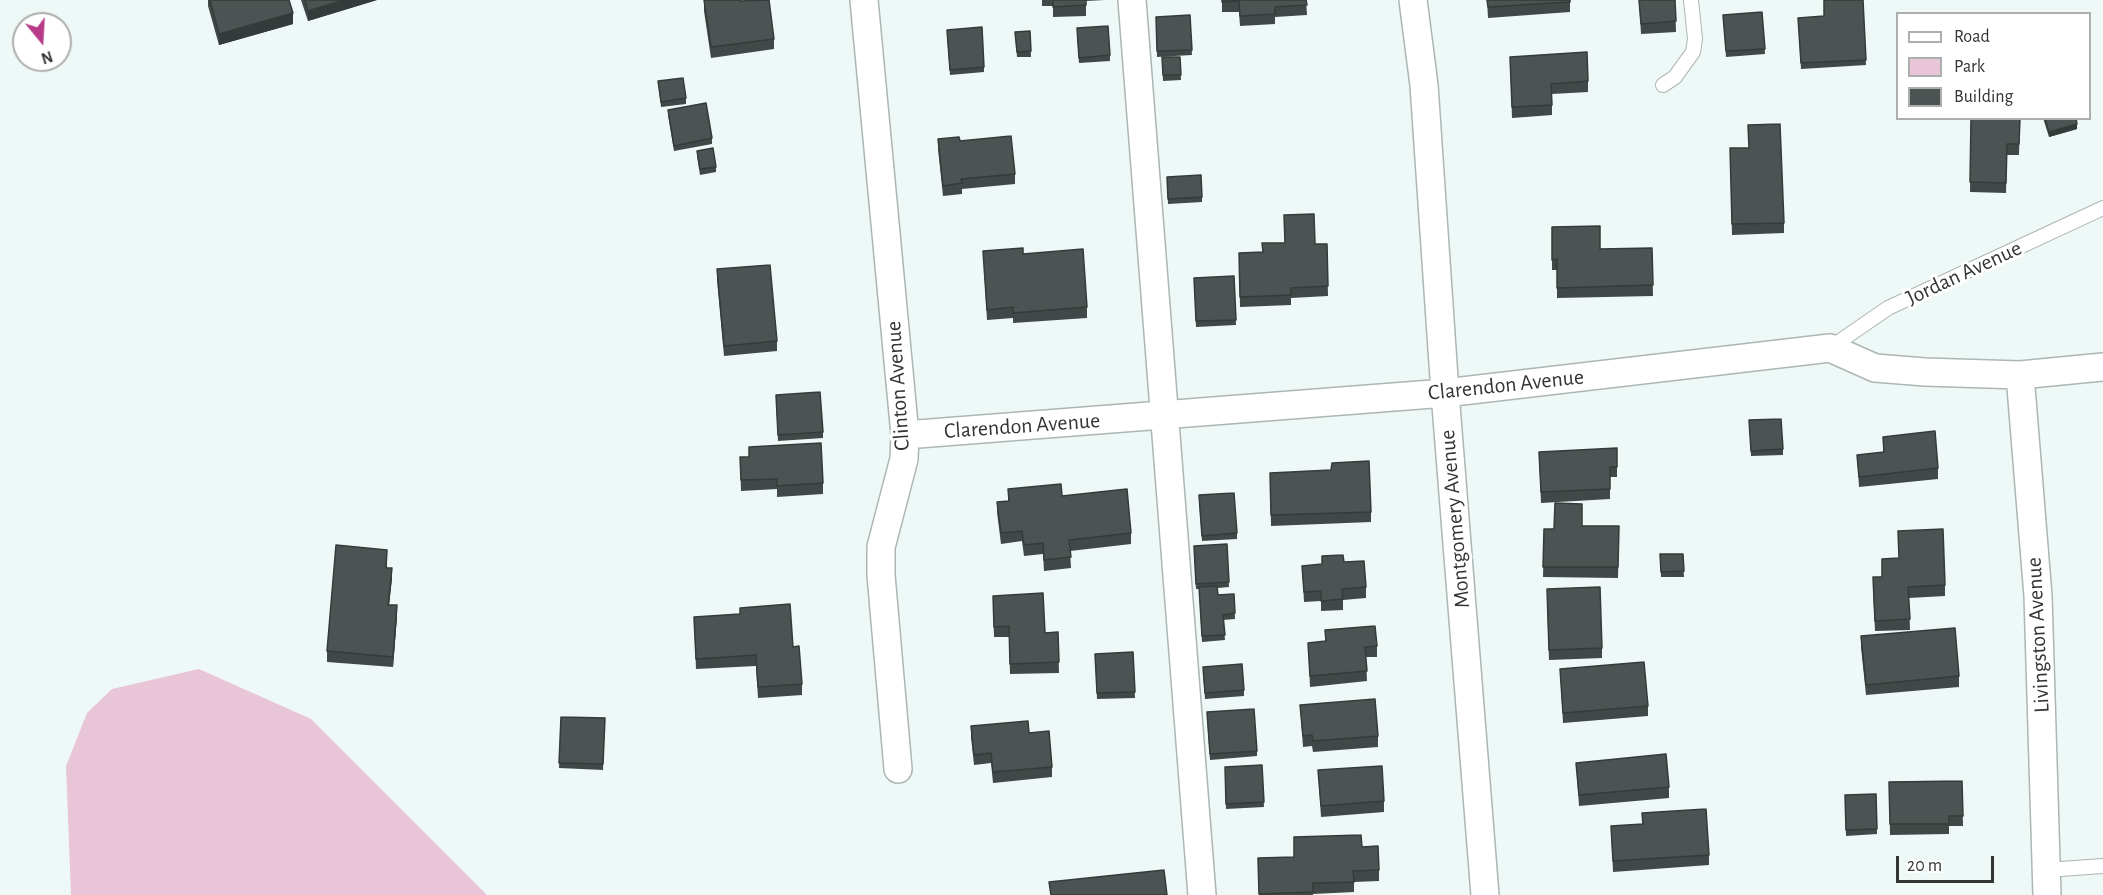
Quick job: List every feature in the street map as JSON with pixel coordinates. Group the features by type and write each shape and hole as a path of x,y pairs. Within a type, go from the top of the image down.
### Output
{"street":[{"name":"Clinton Avenue","path":"864,0 905,435 904,459 896,494 889,509 881,557 898,769"},
{"path":"1132,0 1162,416 1202,895"},
{"name":"Montgomery Avenue","path":"1413,0 1424,85 1445,393 1485,895"},
{"name":"Clarendon Avenue","path":"905,435 1445,393 1830,348"},
{"path":"1830,348 1875,368 2020,375 2103,367"},
{"name":"Livingston Avenue","path":"2020,375 2038,596 2047,882"}],"lane":[{"path":"1663,85 1675,77 1693,52 1695,39 1691,0"},
{"name":"Jordan Avenue","path":"1830,348 1888,308 2103,208"},
{"path":"2047,882 2103,866"}],"green space":[{"path":"199,669 311,719 487,895 71,895 66,766 87,713 112,689"}],"building":[{"path":"210,0 289,0 293,13 219,34"},
{"path":"305,0 344,0 308,11"},
{"path":"704,0 769,0 774,39 711,47"},
{"path":"1053,0 1086,0 1086,5 1053,7"},
{"path":"1222,0 1306,0 1307,5 1275,7 1275,14 1240,16 1239,1 1222,2"},
{"path":"1487,0 1570,0 1570,2 1488,7"},
{"path":"1639,0 1675,0 1676,21 1641,24"},
{"path":"1824,0 1863,0 1866,60 1801,63 1798,18 1824,16"},
{"path":"1762,12 1765,49 1726,51 1723,15"},
{"path":"1190,15 1192,50 1157,51 1156,17"},
{"path":"1108,26 1110,55 1079,58 1077,28"},
{"path":"982,27 984,67 950,70 947,30"},
{"path":"1030,31 1031,51 1017,52 1015,32"},
{"path":"1587,52 1588,81 1551,84 1552,105 1512,107 1510,57"},
{"path":"1162,57 1180,57 1181,75 1163,75"},
{"path":"683,78 686,98 661,102 658,81"},
{"path":"706,103 712,138 674,146 668,110"},
{"path":"1971,120 2020,120 2019,144 2007,144 2006,183 1970,182"},
{"path":"2046,120 2076,120 2077,124 2049,132"},
{"path":"1780,124 1784,223 1732,224 1730,148 1749,148 1748,125"},
{"path":"1011,136 1015,174 961,179 962,183 943,186 938,139 959,137 960,141"},
{"path":"713,148 716,167 700,169 697,151"},
{"path":"1201,175 1202,197 1168,199 1167,177"},
{"path":"1314,214 1315,244 1327,244 1328,286 1291,288 1291,295 1240,297 1239,253 1263,252 1262,243 1285,243 1284,215"},
{"path":"1600,226 1600,249 1652,248 1653,285 1557,288 1557,259 1552,260 1552,227"},
{"path":"1023,248 1023,254 1083,249 1087,307 1013,313 1013,307 987,310 983,251"},
{"path":"770,265 777,341 724,346 717,269"},
{"path":"1234,276 1236,320 1196,321 1194,278"},
{"path":"820,392 823,432 778,435 776,395"},
{"path":"1781,419 1783,449 1751,451 1749,420"},
{"path":"1935,431 1938,468 1859,477 1857,455 1884,452 1883,437"},
{"path":"821,443 823,483 777,486 777,479 741,480 740,457 749,457 749,447"},
{"path":"1617,448 1617,467 1610,467 1610,489 1541,492 1539,452"},
{"path":"1369,461 1371,512 1271,515 1270,473 1331,470 1332,463"},
{"path":"1061,484 1062,496 1127,489 1131,533 1069,540 1071,557 1044,560 1043,543 1024,545 1022,531 1001,533 997,502 1009,501 1008,489"},
{"path":"1234,493 1237,533 1202,536 1199,495"},
{"path":"1555,503 1582,504 1582,526 1619,526 1618,567 1543,567 1544,529 1554,529"},
{"path":"1943,529 1945,585 1908,587 1910,619 1875,621 1873,577 1882,577 1882,559 1899,558 1898,531"},
{"path":"1227,544 1229,582 1196,584 1194,546"},
{"path":"336,545 387,550 386,568 392,568 388,605 397,605 393,657 327,651"},
{"path":"1660,554 1683,554 1684,571 1661,572"},
{"path":"1343,555 1344,562 1364,561 1366,587 1342,589 1343,599 1321,601 1321,591 1304,592 1302,566 1322,564 1322,556"},
{"path":"1217,586 1218,595 1234,594 1235,613 1223,615 1225,635 1202,636 1199,587"},
{"path":"1600,587 1602,648 1549,650 1547,589"},
{"path":"1043,593 1045,633 1058,632 1059,662 1010,664 1009,626 994,627 993,596"},
{"path":"790,604 793,647 799,646 802,684 758,687 756,655 696,659 694,617 740,614 740,608"},
{"path":"1375,626 1377,646 1365,647 1367,671 1310,676 1308,643 1326,641 1325,630"},
{"path":"1955,628 1959,676 1866,685 1861,636"},
{"path":"1133,652 1135,692 1097,693 1095,654"},
{"path":"1644,662 1648,706 1563,713 1560,669"},
{"path":"1242,664 1244,690 1205,693 1203,667"},
{"path":"1375,699 1378,736 1313,741 1312,735 1303,736 1300,705"},
{"path":"1254,709 1257,751 1210,754 1207,712"},
{"path":"561,717 605,718 603,764 559,763"},
{"path":"1028,721 1029,733 1049,731 1052,767 993,772 991,753 974,755 971,726"},
{"path":"1666,754 1669,787 1579,795 1576,763"},
{"path":"1262,765 1264,802 1226,804 1225,767"},
{"path":"1382,766 1384,801 1321,806 1318,770"},
{"path":"1962,781 1963,816 1949,816 1949,824 1890,824 1889,782"},
{"path":"1876,794 1877,829 1846,830 1845,795"},
{"path":"1706,809 1709,855 1613,861 1611,826 1643,824 1642,813"},
{"path":"1361,835 1362,847 1378,846 1379,870 1353,871 1354,882 1313,883 1313,892 1259,894 1258,858 1294,857 1294,837"},
{"path":"1164,870 1167,895 1051,895 1049,882"}]}
